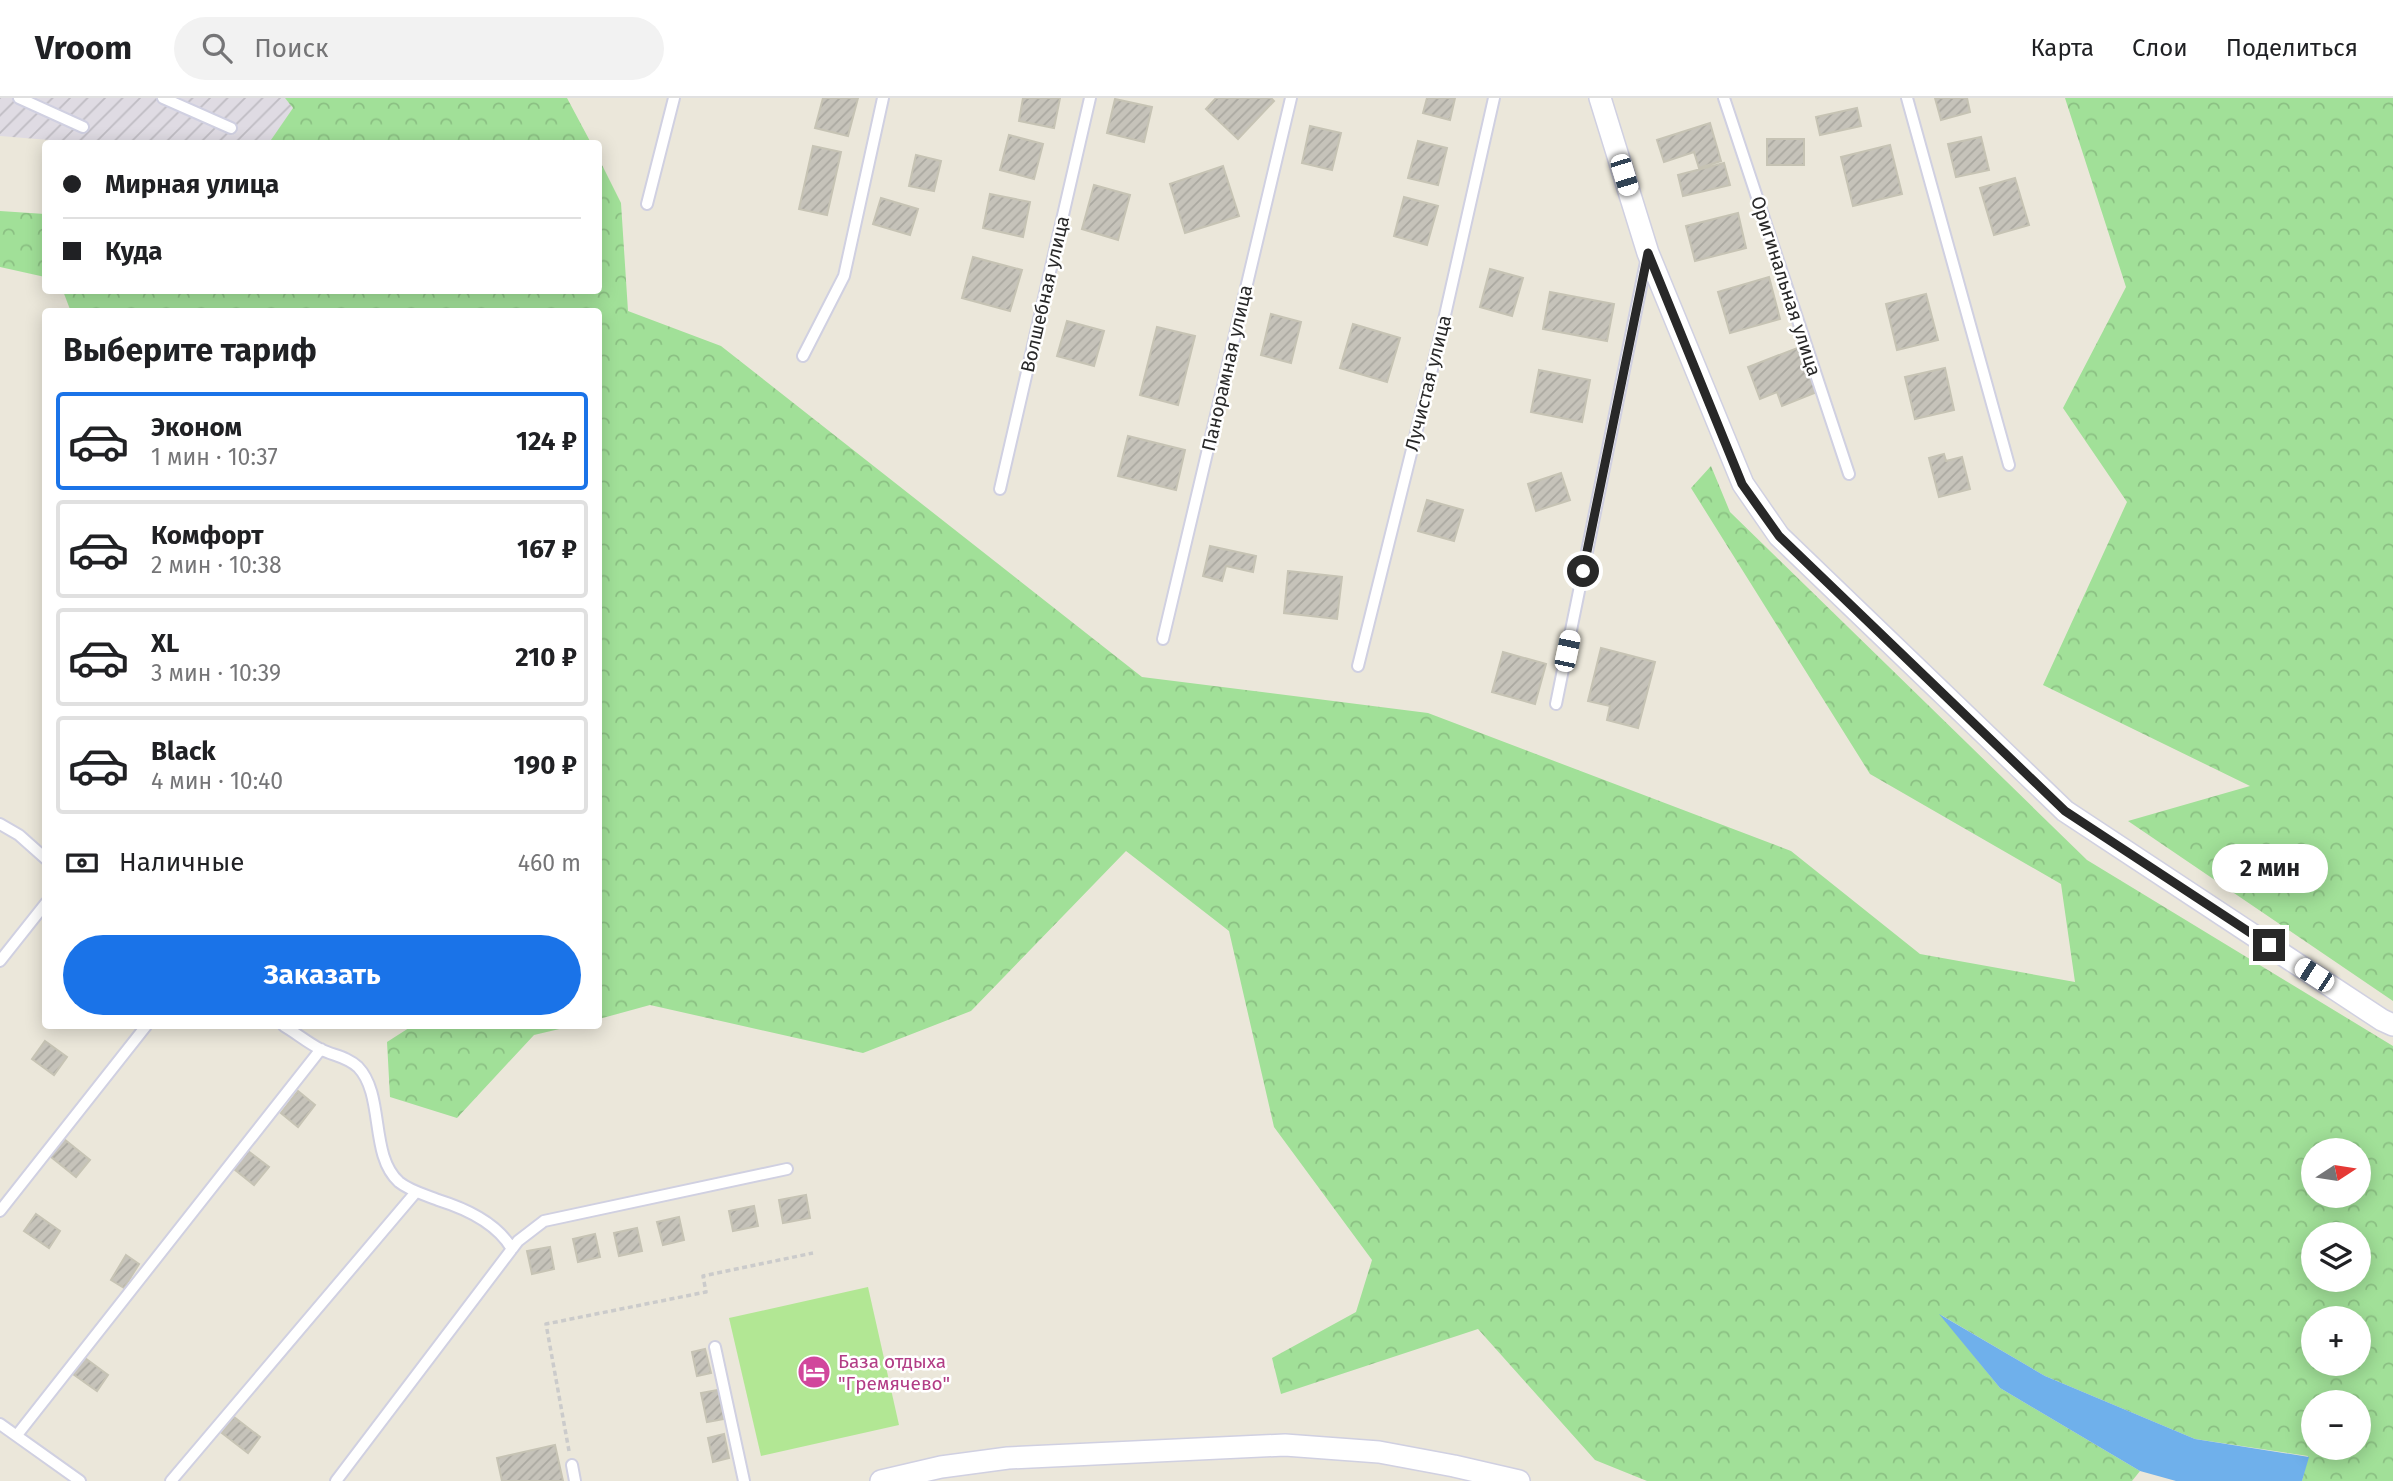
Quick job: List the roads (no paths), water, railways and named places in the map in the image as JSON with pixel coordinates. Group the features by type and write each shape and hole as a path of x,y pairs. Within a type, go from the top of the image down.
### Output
{"street":[{"path":"1600,98 1648,253 1742,484 1779,536 2065,811 2393,1025"},
{"path":"881,1481 941,1467 1008,1458 1285,1444 1379,1452 1454,1465 1519,1481"}],"lane":[{"path":"19,98 83,127"},
{"path":"163,98 231,128"},
{"path":"647,204 674,98"},
{"path":"803,356 844,276 883,98"},
{"name":"Волшебная улица","path":"1000,489 1090,98"},
{"name":"Панорамная улица","path":"1163,639 1291,98"},
{"name":"Лучистая улица","path":"1358,666 1441,333 1494,98"},
{"name":"Оригинальная улица","path":"1724,98 1849,474"},
{"path":"1907,98 2009,465"},
{"path":"1556,704 1648,253"},
{"path":"0,824 19,835 42,855"},
{"path":"0,961 42,908"},
{"path":"0,1212 144,1029"},
{"path":"289,1029 321,1049 343,1055 360,1069 371,1090 388,1166 399,1182 492,1225 504,1235 512,1249"},
{"path":"17,1435 321,1049"},
{"path":"336,1481 512,1249 544,1220 787,1169"},
{"path":"171,1481 416,1192"},
{"path":"715,1347 744,1481"},
{"path":"0,1424 80,1481"},
{"path":"572,1465 575,1481"}],"water":[{"path":"1939,1314 2045,1376 2195,1439 2301,1456 2301,1460 2308,1460 2302,1481 2176,1481 2140,1471 2000,1388"}],"place":[{"name":"База отдыха \"Гремячево\"","path":"814,1372"}]}
